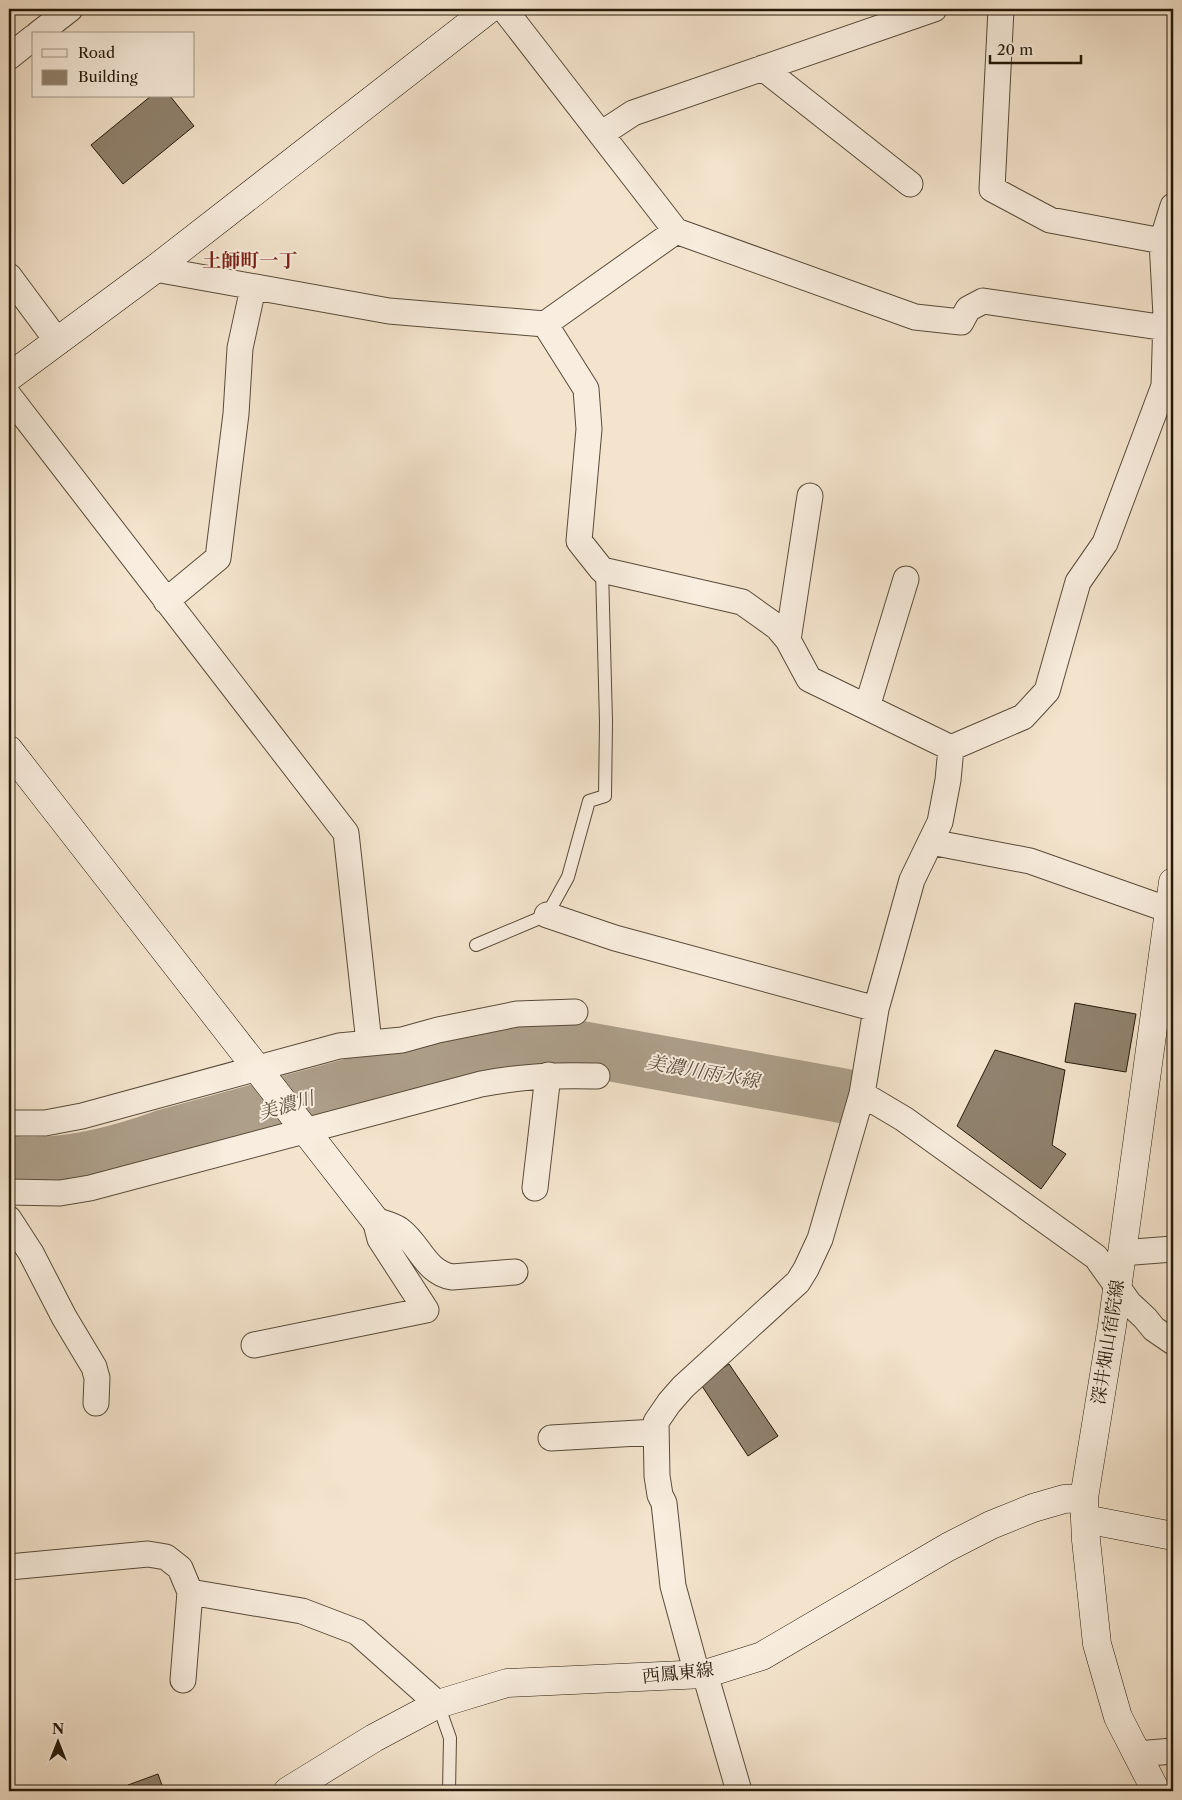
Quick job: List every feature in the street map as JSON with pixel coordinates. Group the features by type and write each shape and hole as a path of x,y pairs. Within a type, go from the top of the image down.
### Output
{"main road":[{"path":"9,377 156,269 489,9"},
{"path":"9,750 374,1220"},
{"name":"深井畑山宿院線","path":"1156,1791 1118,1717 1097,1644 1084,1508 1121,1252 1168,962 1169,910 1173,882"},
{"name":"西鳳東線","path":"288,1791 374,1738 438,1704 506,1683 701,1674 762,1656 948,1547 991,1525 1064,1499 1084,1508 1173,1536"}],"street":[{"path":"41,32 70,9"},
{"path":"504,9 676,231 915,318 961,322 968,309 983,301 1168,320"},
{"path":"601,134 633,114 934,9"},
{"path":"1001,9 992,189 1050,220 1162,241"},
{"path":"9,57 32,39"},
{"path":"763,68 910,184"},
{"path":"546,324 586,389 589,429 579,541 602,570 742,602 777,627 788,640 809,679 951,748 1024,717 1047,691 1078,582 1105,543 1164,386 1168,320 1162,241 1173,206"},
{"path":"156,269 389,311 546,324 676,231"},
{"path":"9,276 58,342"},
{"path":"166,601 218,558 236,414 240,348 253,288"},
{"path":"9,396 346,833 369,1043"},
{"path":"788,640 810,496"},
{"path":"867,707 906,579"},
{"path":"739,1791 673,1586 664,1503 658,1486 656,1426 659,1416 683,1387 782,1298 802,1277 820,1239 862,1094 876,1009 912,880 940,822 948,780 951,748"},
{"path":"931,842 1030,861 1169,910"},
{"path":"547,915 615,938 876,1009"},
{"path":"9,1123 31,1124 62,1120 338,1046 402,1040 438,1030 517,1014 575,1012"},
{"path":"9,1192 60,1193 80,1190 300,1124 480,1084 520,1077 548,1075 597,1076"},
{"path":"535,1188 548,1075"},
{"path":"862,1094 904,1119 1096,1257 1129,1303 1145,1318 1154,1330 1173,1342"},
{"path":"9,1219 32,1253 64,1317 94,1367 97,1378 96,1403"},
{"path":"374,1220 402,1231 432,1268 443,1275 452,1277 515,1272"},
{"path":"254,1345 426,1310 380,1239 374,1220"},
{"path":"1121,1252 1173,1249"},
{"path":"551,1438 656,1432"},
{"path":"9,1567 148,1554 166,1557 180,1568 190,1592 183,1680"},
{"path":"190,1592 302,1612 356,1632 438,1704"},
{"path":"1137,1754 1173,1751"}],"lane":[{"path":"476,945 547,915 568,877 590,801 605,796 606,722 602,570"},
{"path":"438,1704 450,1738 449,1791"}],"building":[{"path":"149,98 172,98 194,126 123,184 91,145"},
{"path":"1075,1003 1136,1014 1126,1072 1065,1062"},
{"path":"995,1050 1065,1070 1052,1145 1066,1154 1041,1189 957,1126"},
{"path":"729,1364 778,1436 748,1456 700,1383"},
{"path":"158,1774 164,1791 130,1791 128,1785"}],"waterway":[{"name":"美濃川","path":"9,1163 48,1164 88,1159 489,1048 510,1046 542,1045 573,1047 844,1096"}],"district":[{"name":"土師町一丁","path":"250,260"}],"water label":[{"name":"美濃川雨水線","path":"703,1071"}]}
